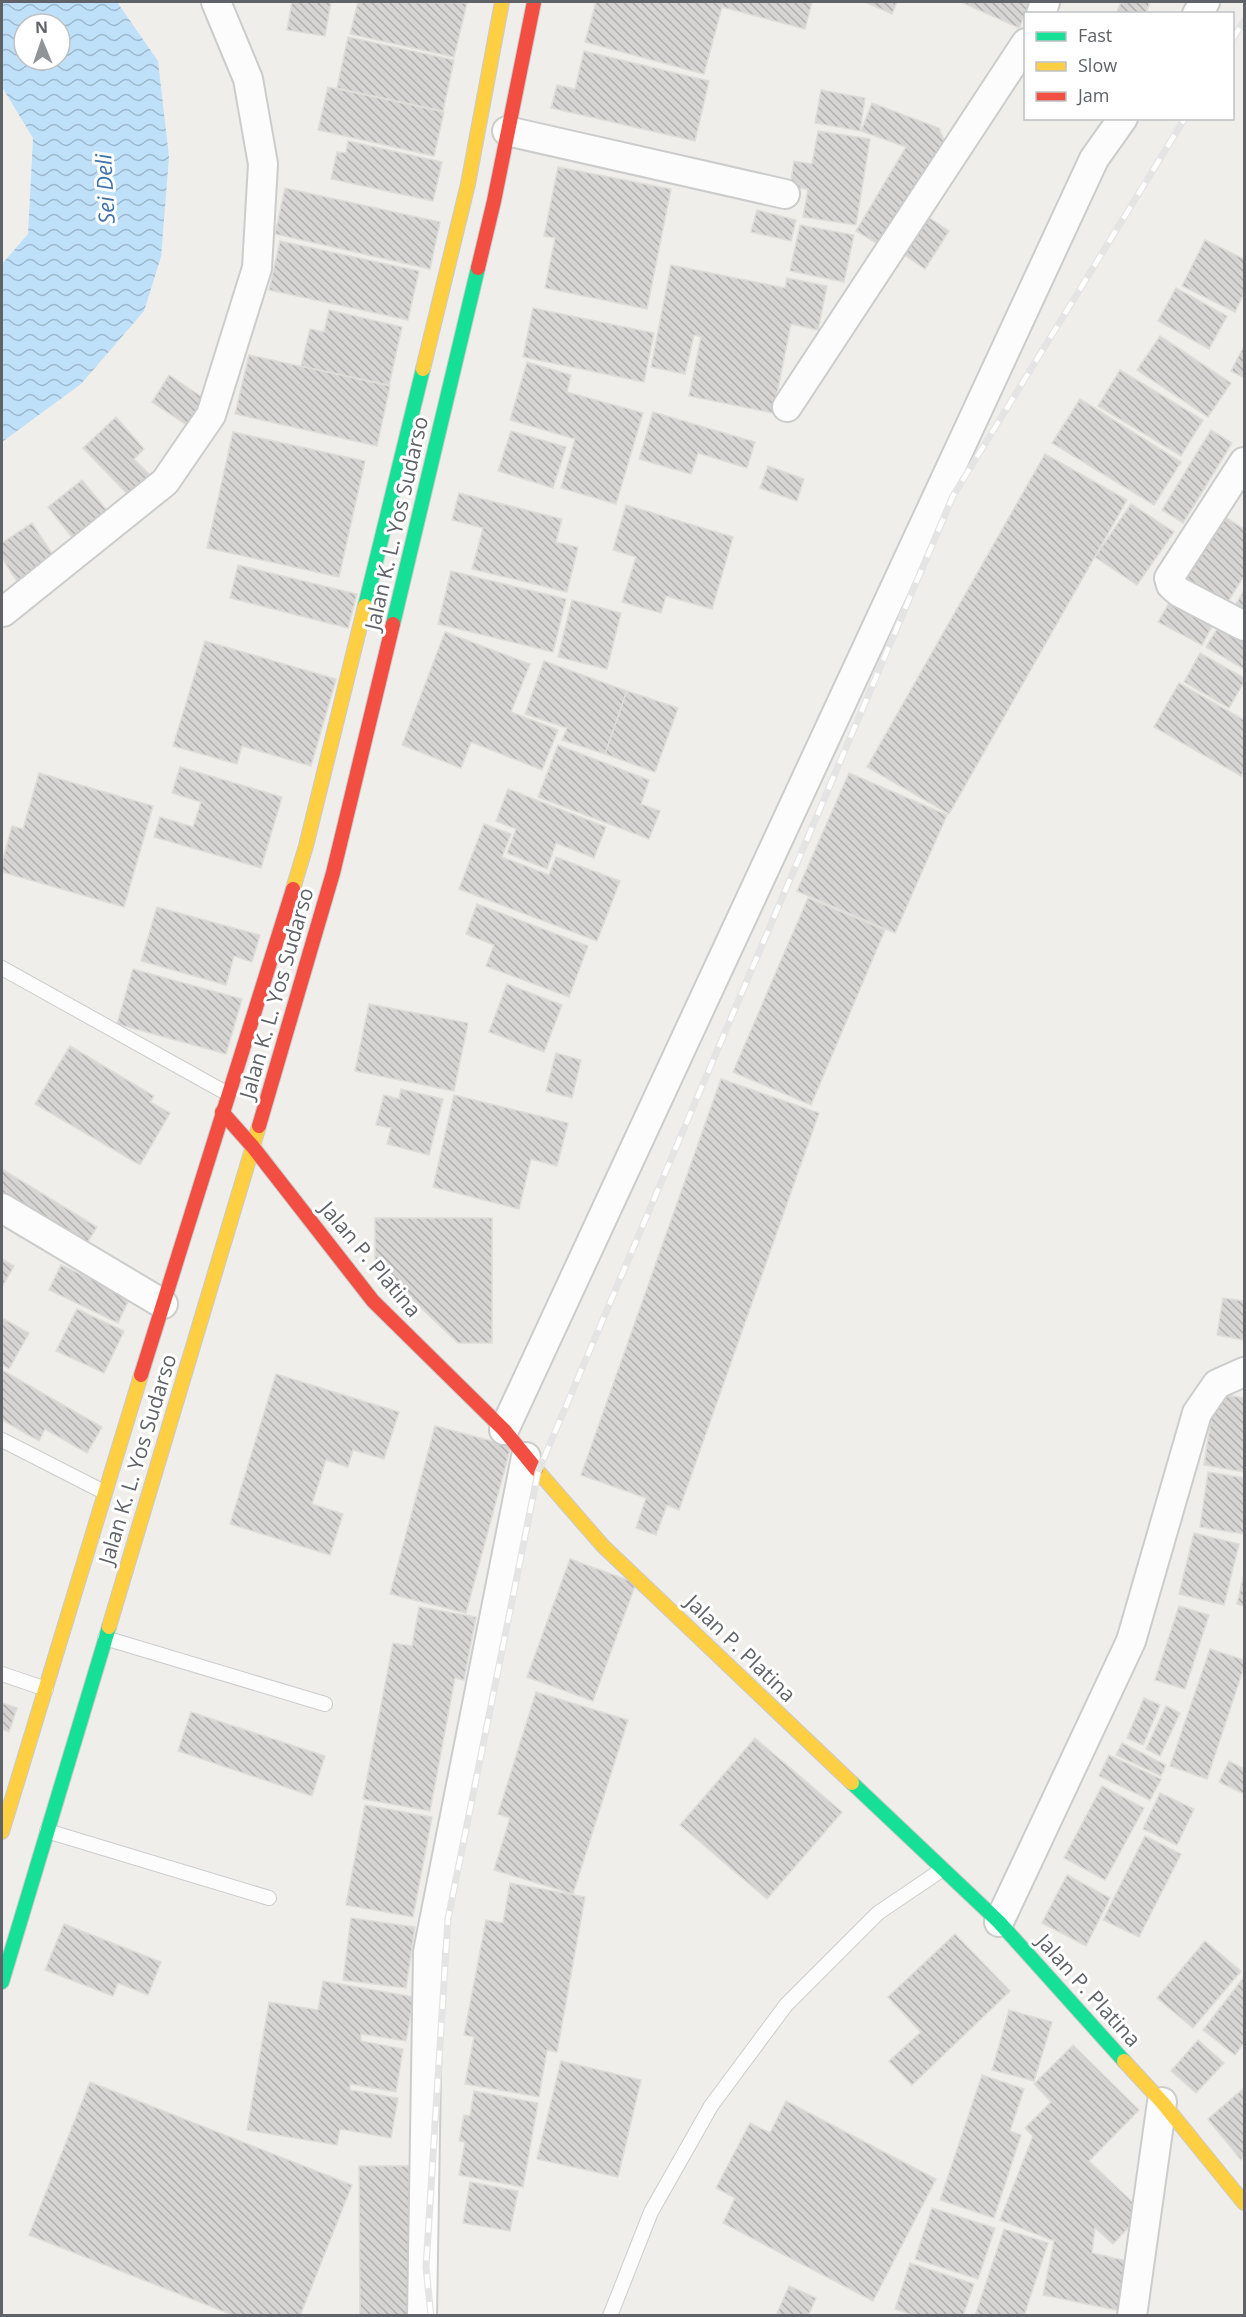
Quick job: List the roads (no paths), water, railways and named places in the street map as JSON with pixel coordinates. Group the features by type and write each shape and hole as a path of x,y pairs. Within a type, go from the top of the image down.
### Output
{"main road":[{"name":"Jalan K. L. Yos Sudarso","path":"3,1823 308,835 468,183 502,2"},
{"name":"Jalan K. L. Yos Sudarso","path":"2,1982 333,873 494,201 534,2"},
{"name":"Jalan P. Platina","path":"222,1112 253,1147 373,1301 504,1430 603,1546 999,1922 1162,2102 1245,2203"}],"street":[{"path":"3,612 165,482 211,415 257,268 263,165 248,79 216,2"},
{"path":"788,407 1024,46"},
{"path":"504,1430 1094,159 1122,120"},
{"path":"507,131 785,194"},
{"path":"1245,462 1169,578 1171,585 1179,592 1245,626"},
{"path":"2,1208 164,1304"},
{"path":"999,1922 1131,1641 1197,1413 1217,1384 1245,1372"},
{"path":"422,2316 428,1952 526,1457"},
{"path":"1132,2316 1162,2102"}],"lane":[{"path":"2,968 228,1094"},
{"path":"2,1440 104,1492"},
{"path":"105,1638 326,1704"},
{"path":"2,1674 46,1689"},
{"path":"47,1831 269,1898"},
{"path":"610,2316 651,2212 711,2106 779,2014 878,1913 943,1869"}],"water":[{"name":"Sei Deli","path":"2,2 117,2 158,61 169,157 161,257 144,311 81,384 2,442 2,264 28,234 33,138 2,87"}],"railway":[{"path":"1234,37 1244,21"},
{"path":"431,2316 426,2267 448,1919 538,1472 953,496 1184,120"}]}
